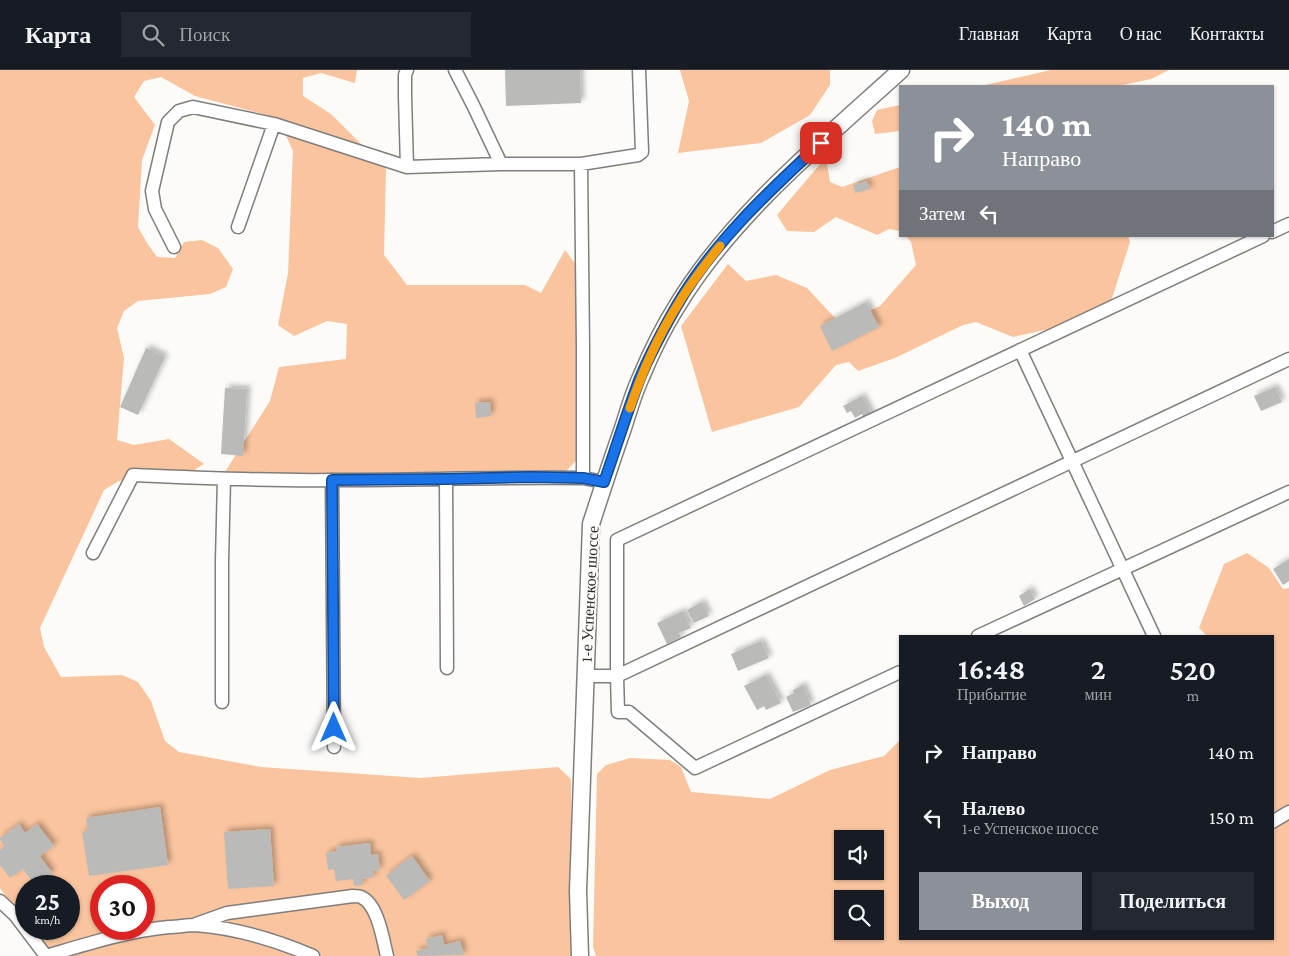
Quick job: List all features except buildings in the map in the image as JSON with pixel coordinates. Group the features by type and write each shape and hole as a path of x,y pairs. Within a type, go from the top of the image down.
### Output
{"main road":[{"name":"1-е Успенское шоссе","path":"580,956 578,891 591,524 640,378 677,306 703,267 753,209 795,167 901,70"}],"street":[{"path":"407,70 405,75 405,96 407,167"},
{"path":"455,70 501,164"},
{"path":"174,248 155,209 152,191 168,122 179,111 193,107 274,124 407,167 581,164 638,155 642,152 639,70"},
{"path":"238,227 274,124"},
{"path":"581,164 583,478"},
{"path":"1274,231 1289,224"},
{"path":"899,672 695,768 629,712 618,712 617,540 1261,237"},
{"path":"1020,350 1154,635"},
{"path":"585,676 617,676 1289,359"},
{"path":"93,553 133,475 224,479 332,480 531,477 583,478 604,482"},
{"path":"222,702 224,479"},
{"path":"446,479 447,668"},
{"path":"332,480 334,747"},
{"path":"980,635 1289,492"},
{"path":"1274,821 1289,812"},
{"path":"0,901 15,916 46,956 138,931 194,925 227,912 353,896 362,897 372,906 376,915 387,956"},
{"path":"194,925 255,935 313,956"}],"shaded area":[{"path":"0,70 357,70 355,83 321,73 303,78 303,96 331,114 386,169 384,255 407,285 525,285 541,293 565,250 577,266 582,455 563,474 223,475 270,401 279,367 346,359 347,324 327,321 294,336 278,325 288,273 293,151 278,118 195,96 161,77 144,81 134,97 155,125 142,160 138,227 157,257 175,258 184,242 202,240 218,248 233,269 226,287 210,294 138,301 124,311 117,328 124,358 117,440 134,445 169,439 204,464 188,474 119,481 104,490 40,628 44,647 61,677 122,675 138,682 151,701 165,741 179,752 261,767 420,778 558,767 571,779 573,956 48,956 37,940 80,940 80,875 15,875 15,909 0,888"},
{"path":"680,70 830,70 830,85 810,115 761,143 678,153 689,101"},
{"path":"1051,70 1169,70 1151,79 1123,85 985,85"},
{"path":"899,105 899,131 875,134 872,121 877,110"},
{"path":"826,157 830,182 842,187 899,167 899,231 889,229 877,235 836,217 814,232 787,231 777,215"},
{"path":"907,237 1128,237 1130,242 1106,317 1013,337 976,322 963,325 895,358 858,371 849,362 836,365 799,407 712,432 681,326 728,264 746,281 776,275 807,288 834,317 846,321 880,306 916,265 911,242"},
{"path":"1247,553 1269,568 1283,589 1289,588 1289,956 596,956 593,947 597,774 606,765 630,758 670,760 681,767 691,792 770,799 830,770 884,756 899,741 899,940 1274,940 1274,635 1206,635 1199,628 1224,564"}],"slow traffic":[{"path":"630,408 640,378 661,334 703,267 720,246"}],"route":[{"path":"334,728 332,480 531,477 583,478 604,482 640,378 677,306 703,267 728,236 821,143"}]}
